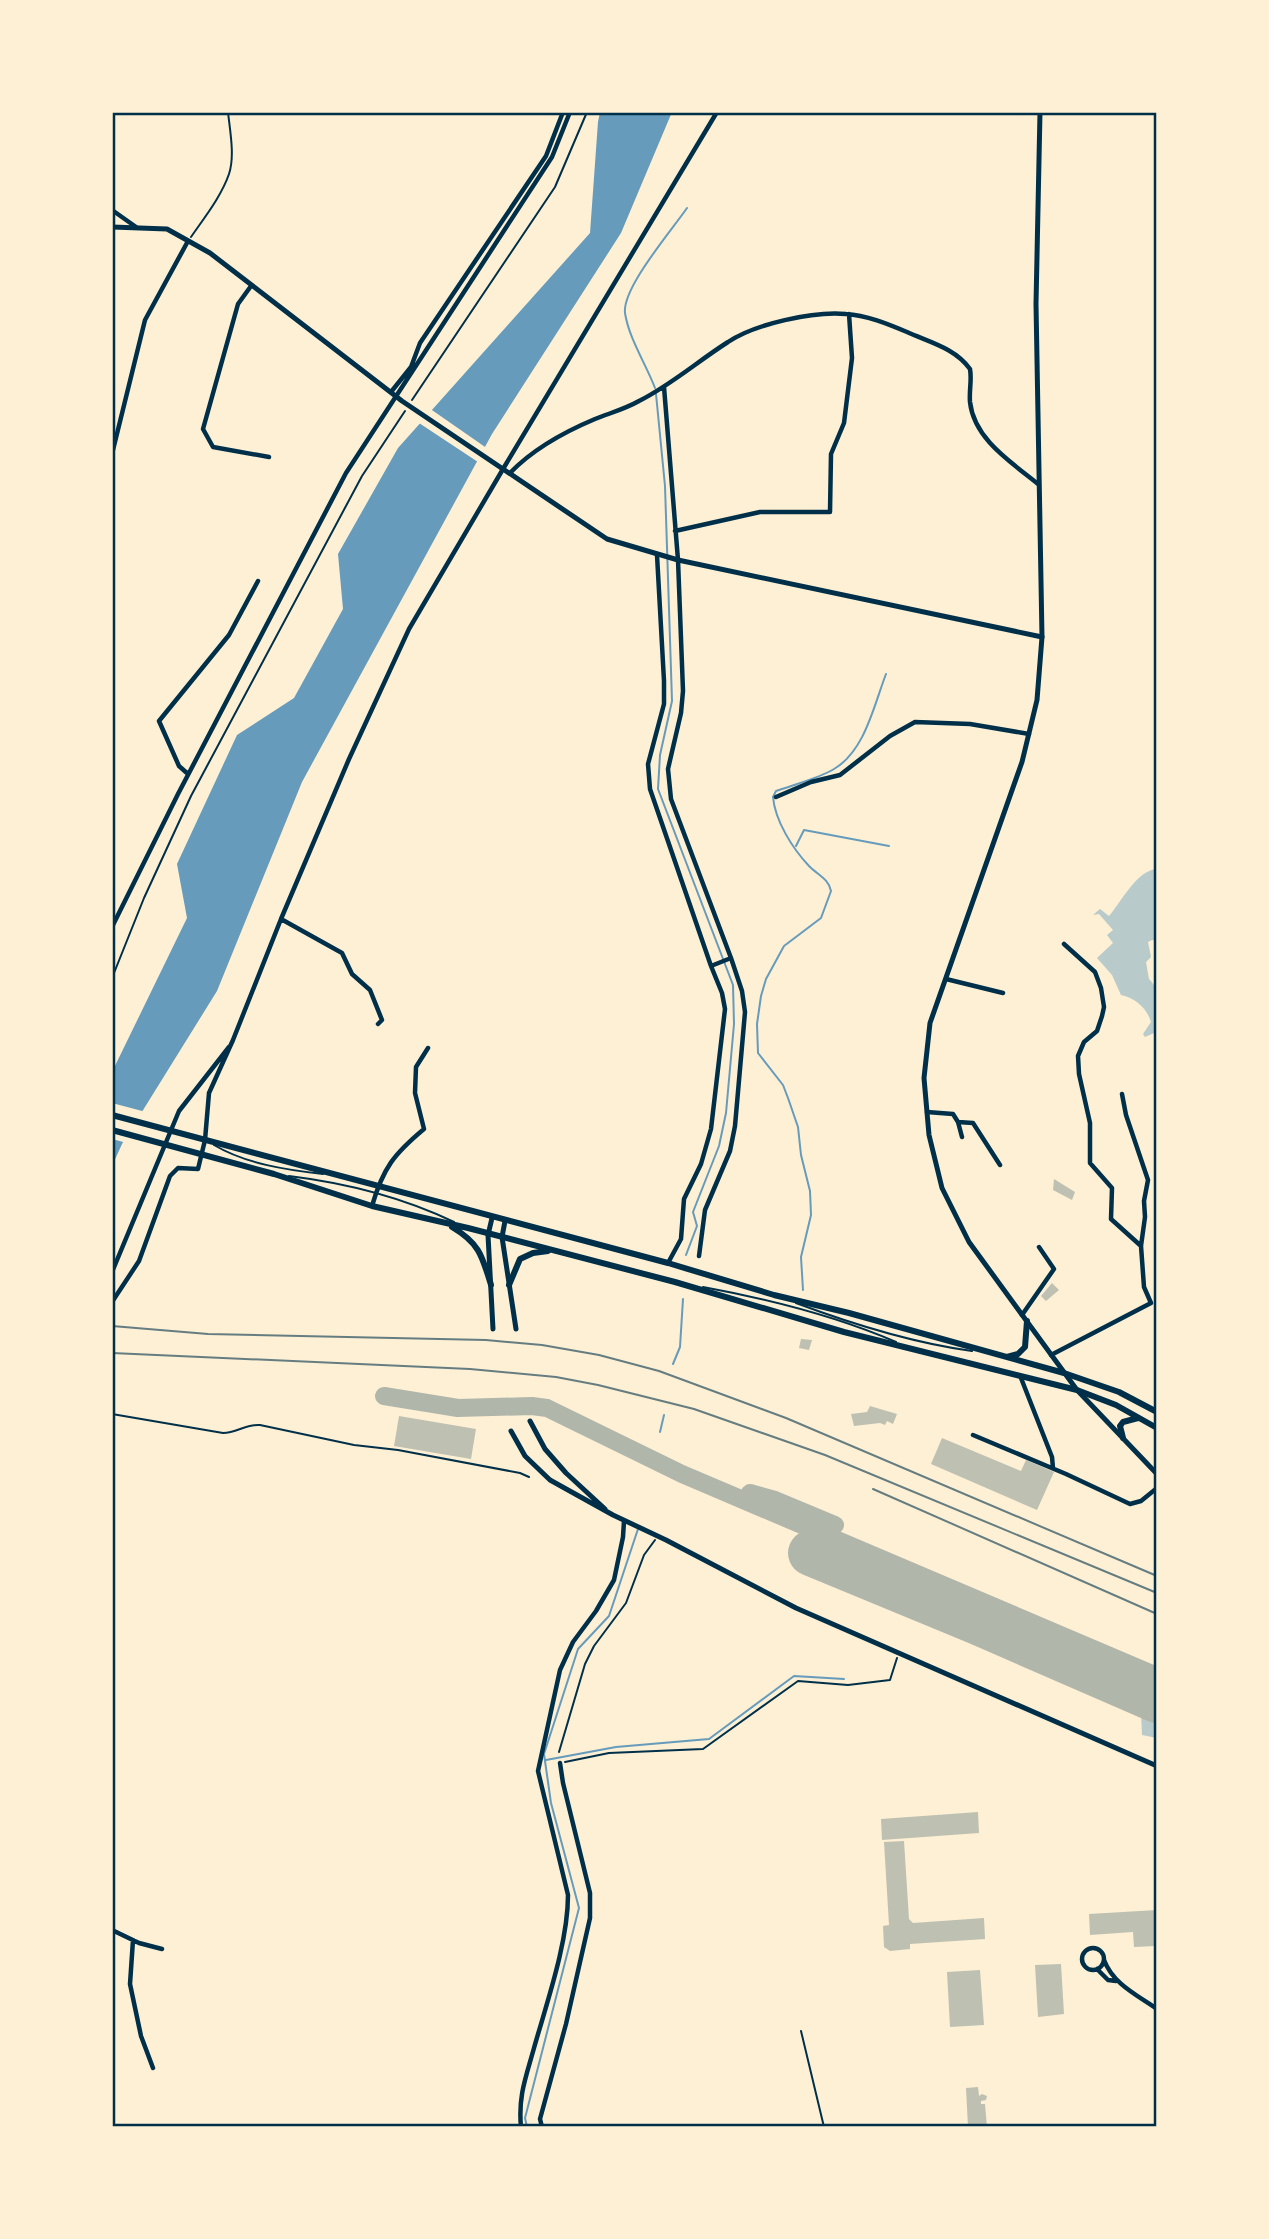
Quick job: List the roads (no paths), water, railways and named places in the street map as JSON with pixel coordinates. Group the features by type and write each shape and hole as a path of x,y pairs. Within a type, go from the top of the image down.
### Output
{"main road":[{"path":"112,1115 377,1189 668,1263 774,1295 1064,1373 1119,1392 1157,1412"},
{"path":"112,1130 274,1174 372,1206 675,1282 918,1352 1077,1390 1116,1405 1157,1428"},
{"path":"444,1223 472,1240 480,1250 491,1285"},
{"path":"509,1285 520,1259 533,1253 552,1251"},
{"path":"997,1355 1010,1357 1023,1350 1027,1342 1027,1321"},
{"path":"1123,1438 1120,1426 1123,1422 1127,1419 1140,1419"}],"street":[{"path":"396,396 420,343 546,156 563,112"},
{"path":"112,927 188,774 346,473 552,157 570,112"},
{"path":"112,1302 139,1261 170,1176 178,1168 198,1169 205,1140 209,1093 349,759 409,629 717,112"},
{"path":"1040,112 1036,304 1042,637 1037,700 1022,762 930,1023 924,1078 929,1135 942,1188 969,1242 1077,1390 1157,1474"},
{"path":"112,211 136,227"},
{"path":"112,226 167,229 210,253 396,396 607,539 676,560 1042,637"},
{"path":"112,454 145,320 188,241"},
{"path":"251,286 238,304 203,429 213,447 269,457"},
{"path":"510,473 523,460 555,439 662,389 731,340 751,331 828,313 849,314 887,324 953,351 970,369 970,402 976,423 999,452 1038,484"},
{"path":"675,531 760,512 830,512 831,454 844,423 852,358 849,314"},
{"path":"662,389 675,531 683,691 681,713 668,769 671,799 731,958 746,1012 735,1126 730,1151 705,1210 699,1256"},
{"path":"658,555 664,704 648,764 650,789 710,966 722,993 725,1009 711,1129 701,1164 684,1199 681,1239 668,1263"},
{"path":"188,774 179,766 159,721 229,635 258,581"},
{"path":"776,797 811,782 840,775 890,736 915,722 970,724 1029,734"},
{"path":"281,919 342,953 352,974 370,990 382,1020 378,1024"},
{"path":"1064,944 1095,972 1104,1007 1097,1031 1084,1042 1078,1056 1079,1074 1090,1123 1090,1163 1112,1188 1111,1219 1141,1246"},
{"path":"710,966 731,958"},
{"path":"946,979 1003,993"},
{"path":"112,1272 179,1111 233,1040"},
{"path":"372,1206 385,1169 406,1144 424,1129 415,1093 416,1068 428,1048"},
{"path":"1051,1355 1154,1303 1144,1287 1141,1246 1148,1180 1126,1115 1122,1094"},
{"path":"927,1112 953,1114 962,1137"},
{"path":"958,1122 973,1123 1000,1165"},
{"path":"492,1218 488,1235 493,1329"},
{"path":"505,1221 502,1237 516,1329"},
{"path":"1022,1315 1054,1269 1039,1247"},
{"path":"1021,1378 1052,1457 1053,1469"},
{"path":"530,1421 545,1450 566,1473 613,1515"},
{"path":"511,1431 525,1455 550,1480 613,1515 796,1608 1157,1766"},
{"path":"973,1435 1130,1504 1141,1501 1157,1488"},
{"path":"521,2127 519,2104 553,1980 568,1909 568,1895 538,1770 560,1670 573,1642 614,1580 627,1522"},
{"path":"542,2127 540,2119 566,2024 590,1918 590,1893 560,1763"},
{"path":"112,1930 132,1940 162,1949"},
{"path":"132,1940 130,1984 141,2036 153,2067"},
{"path":"1104,1960 1097,1969 1090,1970 1083,1966 1081,1959 1084,1952 1097,1948 1102,1953 1109,1973 1157,2009"},
{"path":"1097,1969 1108,1980 1117,1981"}],"lane":[{"path":"274,1174 377,1189 468,1228"}],"water":[{"path":"600,112 672,112 621,233 492,434 302,782 217,991 122,1144 112,1166 112,1072 187,918 177,864 237,735 294,698 343,609 338,554 398,448 590,233"}],"waterway":[{"path":"655,388 630,332 625,313 626,302 639,275 687,208"},
{"path":"656,394 665,486 672,701 660,755 658,789 733,985 734,1024 726,1113 719,1146 693,1212 697,1226 686,1255"},
{"path":"803,1290 801,1257 811,1215 810,1191 801,1155 798,1127 783,1085 758,1053 757,1024 766,979 784,946 821,918 831,891 826,880 809,866 791,843 777,816 773,797 776,791 822,775 845,761 861,739 886,674"},
{"path":"796,846 804,830 889,846"},
{"path":"673,1364 680,1347 683,1299"},
{"path":"660,1432 664,1415"},
{"path":"527,2127 525,2118 579,1908 551,1803 544,1754 578,1649 609,1616 638,1529"},
{"path":"546,1760 616,1747 709,1739 794,1676 844,1679"}],"railway":[{"path":"112,1326 208,1334 486,1340 542,1345 599,1355 659,1371 786,1418 1157,1576"},
{"path":"112,1353 470,1369 556,1377 598,1385 694,1409 825,1455 1157,1593"},
{"path":"873,1489 1157,1614"}]}
